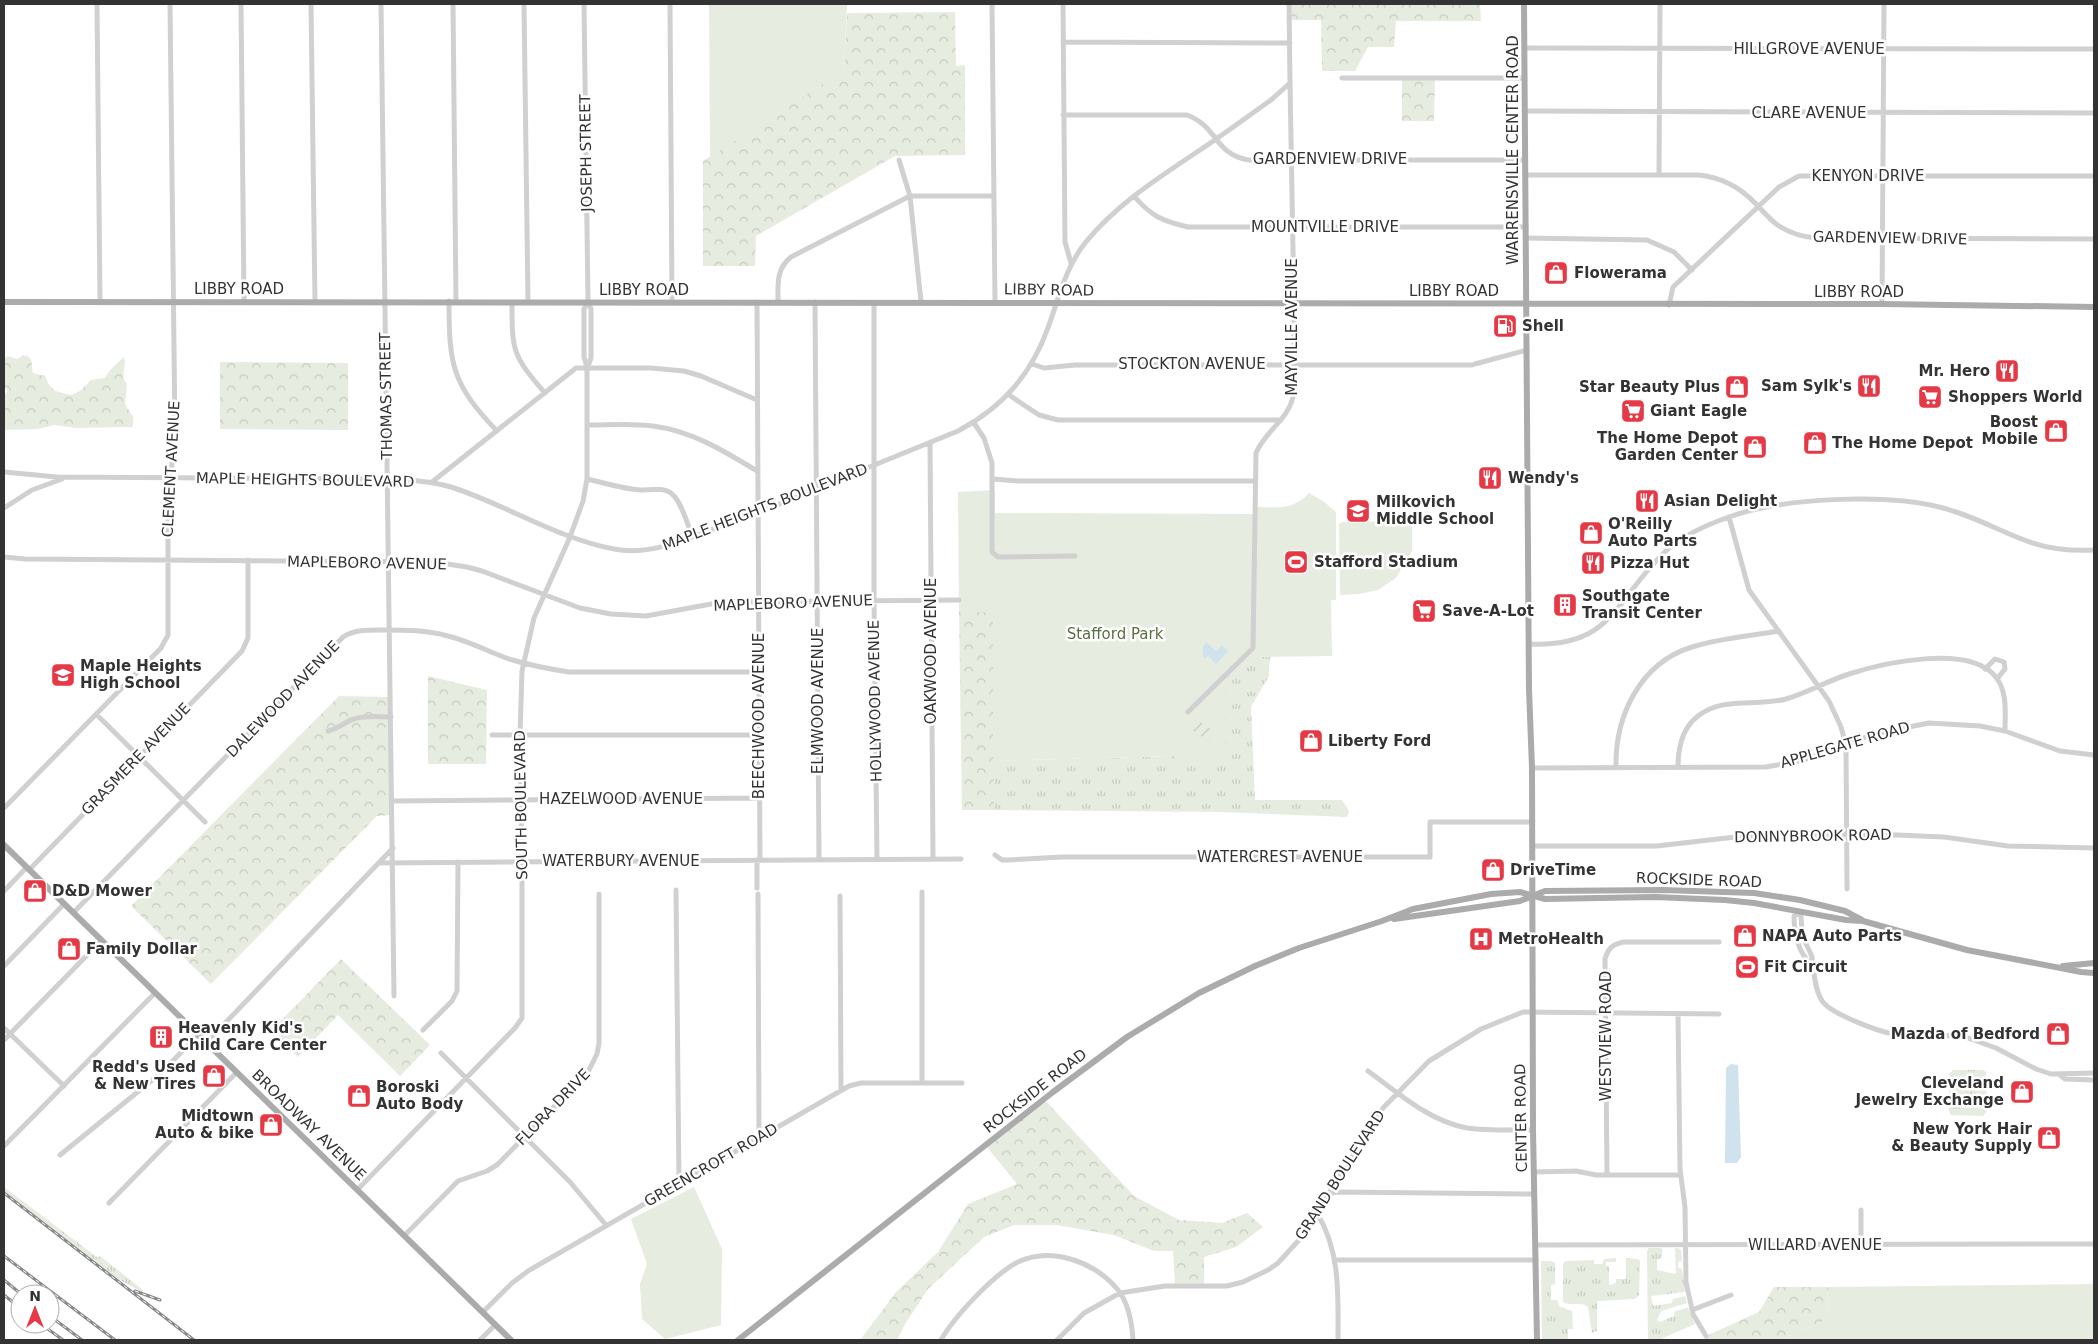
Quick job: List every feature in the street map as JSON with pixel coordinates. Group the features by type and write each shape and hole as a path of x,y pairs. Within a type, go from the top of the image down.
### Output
{"main road":[{"name":"WARRENSVILLE CENTER ROAD","path":"1524,4 1532,896"},
{"name":"LIBBY ROAD","path":"4,302 1882,304 2094,307"},
{"name":"BROADWAY AVENUE","path":"4,845 511,1340"},
{"name":"ROCKSIDE ROAD","path":"1532,896 1545,891 1706,890 1754,893 1800,900 1845,910 1863,921"},
{"name":"ROCKSIDE ROAD","path":"738,1340 1053,1092 1135,1032 1199,993 1255,966 1299,948 1413,909 1450,901 1520,892 1545,899 1655,897 1724,900 1846,920 1863,921 1967,950 2094,973"},
{"name":"CENTER ROAD","path":"1532,896 1532,1130 1535,1172 1537,1340"},
{"name":"ROCKSIDE ROAD","path":"2057,966 2094,963"}],"street":[{"path":"97,4 100,302"},
{"name":"CLEMENT AVENUE","path":"4,808 161,648 168,635 168,502 175,434 170,4"},
{"path":"241,4 244,302"},
{"path":"311,4 315,302"},
{"name":"THOMAS STREET","path":"381,4 394,863 394,996"},
{"path":"453,4 453,302 449,339 456,372 463,391 474,408 497,431"},
{"path":"524,4 528,302"},
{"name":"JOSEPH STREET","path":"584,4 588,302"},
{"path":"670,4 672,302"},
{"path":"992,4 995,302"},
{"path":"1063,4 1065,242 1071,263"},
{"path":"1290,4 1290,83"},
{"path":"1659,175 1660,4"},
{"path":"1882,304 1884,113 1882,49 1884,4"},
{"path":"1063,42 1290,43"},
{"name":"HILLGROVE AVENUE","path":"1524,48 2094,49"},
{"path":"1342,78 1524,78"},
{"name":"MAPLE HEIGHTS BOULEVARD","path":"4,472 40,477 72,478 388,478 432,482 453,488 570,537 616,550 656,548 758,513 930,443 974,423 1009,395 1032,364 1049,325 1071,263 1085,243 1104,222 1134,196 1271,100 1290,83"},
{"name":"MAYVILLE AVENUE","path":"1188,712 1253,648 1254,481 1256,453 1292,405 1294,304 1290,83"},
{"name":"CLARE AVENUE","path":"1524,111 2094,113"},
{"name":"GARDENVIEW DRIVE","path":"1063,114 1187,115 1200,120 1226,152 1248,160 1525,160"},
{"path":"899,160 910,196 921,302"},
{"name":"GARDENVIEW DRIVE","path":"1525,175 1698,175 1715,178 1739,189 1779,226 1806,237 2094,239"},
{"name":"KENYON DRIVE","path":"1669,305 1673,287 1779,186 1799,176 2094,176"},
{"path":"778,302 779,272 782,264 910,196 993,196"},
{"name":"MOUNTVILLE DRIVE","path":"1134,196 1156,218 1188,227 1526,227"},
{"path":"1526,238 1647,240 1663,245 1674,252 1692,270"},
{"path":"512,302 512,332 516,354 523,367 545,392"},
{"name":"SOUTH BOULEVARD","path":"358,1189 515,1028 522,1018 520,735 523,663 534,618 570,537 583,501 587,479 587,367 584,357 584,309 588,302"},
{"name":"BEECHWOOD AVENUE","path":"756,302 760,798 758,860 759,1137"},
{"name":"ELMWOOD AVENUE","path":"815,302 819,859"},
{"name":"HOLLYWOOD AVENUE","path":"874,303 874,600 877,859"},
{"name":"STOCKTON AVENUE","path":"1032,364 1044,368 1075,365 1474,364 1527,350"},
{"path":"432,482 576,368 667,368 702,376 756,400"},
{"path":"1009,395 1039,414 1058,420 1281,420"},
{"path":"974,423 984,438 990,453 993,479 992,552 998,557 1075,556"},
{"path":"587,425 651,425 683,432 715,446 757,471"},
{"name":"OAKWOOD AVENUE","path":"930,443 933,858"},
{"path":"4,508 37,487 72,478"},
{"path":"587,479 614,486 638,490 662,490 671,493 677,500 692,536"},
{"path":"993,479 1019,481 1254,481"},
{"path":"1530,644 1560,644 1591,633 1616,613 1640,579 1670,548 1708,526 1747,512 1819,500 1892,500 1927,504 1951,510 2029,542 2065,550 2094,550"},
{"path":"1729,517 1749,590 1817,686 1830,701 1846,745 1848,889"},
{"name":"MAPLEBORO AVENUE","path":"4,557 16,559 434,562 468,567 596,612 631,616 646,616 722,602 959,600"},
{"name":"GRASMERE AVENUE","path":"4,891 139,757 246,645 248,638 248,560"},
{"name":"DALEWOOD AVENUE","path":"73,913 184,802 343,637 358,630 421,630 450,636 523,663 569,672 758,672"},
{"path":"1616,767 1618,730 1628,703 1644,679 1656,668 1669,658 1708,642 1779,631"},
{"path":"1678,767 1679,752 1685,731 1690,723 1703,712 1726,704 1757,704 1785,699 1850,674 1902,660 1957,659 1972,662 1985,668 1997,679 2005,702 2005,731"},
{"path":"1985,668 1995,659 2004,662 2006,669 1997,679"},
{"path":"96,714 204,822"},
{"path":"328,732 336,730 353,719 360,717 391,717"},
{"name":"APPLEGATE ROAD","path":"1532,768 1766,767 1804,760 1874,734 1929,723 1957,723 2005,731 2046,747 2094,755"},
{"path":"492,735 759,735"},
{"name":"HAZELWOOD AVENUE","path":"392,801 760,798"},
{"name":"WATERCREST AVENUE","path":"995,855 1002,860 1062,857 1430,857 1430,822 1532,822"},
{"name":"DONNYBROOK ROAD","path":"1532,846 1657,846 1744,836 1847,835 1924,836 2008,846 2094,848"},
{"path":"207,1042 381,863 393,848"},
{"name":"WATERBURY AVENUE","path":"381,863 961,859"},
{"path":"423,1030 452,1001 457,991 458,862"},
{"path":"676,890 679,1183"},
{"path":"922,892 922,1083"},
{"name":"FLORA DRIVE","path":"404,1236 458,1181 492,1169 588,1072 597,1054 599,1043 599,894"},
{"path":"840,896 841,1090"},
{"path":"1800,900 1798,912 1801,916 1803,937 1812,957 1811,964 1821,1001 1827,1006 1865,1026 1893,1034 1968,1038 1996,1048 2036,1069 2051,1074 2094,1073"},
{"path":"4,966 64,904"},
{"path":"4,1040 102,940"},
{"name":"WESTVIEW ROAD","path":"1607,1176 1605,959 1611,947 1624,942 1718,942"},
{"path":"4,1146 155,993"},
{"name":"GRAND BOULEVARD","path":"1057,1340 1084,1313 1120,1293 1165,1286 1223,1286 1248,1280 1278,1263 1295,1245 1317,1213 1380,1112 1429,1061 1463,1039 1520,1012 1719,1014"},
{"path":"1678,1014 1680,1175 1685,1207 1686,1282 1692,1310 1706,1336"},
{"path":"4,1028 64,1086"},
{"path":"60,1155 161,1073 199,1034"},
{"path":"441,1053 570,1182 606,1225"},
{"path":"1368,1071 1421,1109 1452,1124 1490,1130 1532,1130"},
{"path":"109,1203 237,1072"},
{"path":"2060,1075 2065,1079 2094,1080"},
{"name":"GREENCROFT ROAD","path":"483,1312 512,1283 528,1271 841,1090 860,1083 962,1083"},
{"path":"1535,1172 1576,1171 1607,1176 1680,1175"},
{"path":"1329,1194 1341,1192 1534,1194"},
{"path":"1861,1210 1861,1245"},
{"path":"1317,1213 1328,1232 1335,1260 1338,1340"},
{"name":"WILLARD AVENUE","path":"1536,1245 2094,1244"},
{"path":"941,1340 948,1327 961,1312 1009,1267 1031,1258 1059,1257 1082,1263 1100,1274 1120,1293 1130,1315 1133,1340"},
{"path":"1335,1260 1536,1260"},
{"path":"1692,1310 1731,1295"},
{"path":"480,1340 495,1325"}],"green space":[{"path":"709,4 847,4 844,70 710,157"},
{"path":"1289,4 1480,4 1481,21 1396,21 1394,47 1368,47 1355,71 1322,71 1321,20 1290,20"},
{"path":"955,12 956,66 965,65 965,155 895,156 756,236 755,266 703,266 703,161 844,70 847,13"},
{"path":"1402,78 1435,78 1434,121 1402,121"},
{"path":"24,355 31,359 33,373 45,376 49,385 55,391 71,395 80,391 91,380 105,378 111,369 124,357 123,378 127,384 125,404 133,417 133,427 76,428 54,425 38,429 4,430 4,397 7,391 4,386 5,358 8,356 17,359"},
{"path":"220,362 348,363 348,430 220,429"},
{"name":"Stafford Park","path":"995,490 995,513 1256,514 1256,507 1284,507 1297,503 1309,493 1323,501 1336,512 1336,600 1331,600 1332,656 1255,657 1251,662 1245,664 1225,685 1225,762 1177,760 1173,756 993,761 993,612 959,612 958,492"},
{"path":"1412,521 1412,551 1396,578 1378,590 1340,595 1339,524 1342,522"},
{"path":"959,612 993,612 994,810 962,810"},
{"path":"1255,657 1271,657 1269,676 1251,707 1255,800 1342,800 1349,811 1347,817 1223,812 994,810 993,761 1174,756 1177,760 1225,685 1245,664 1251,662"},
{"path":"428,676 487,690 486,764 428,764"},
{"path":"339,696 391,697 392,815 377,816 211,984 131,906"},
{"path":"1196,719 1215,732 1208,741 1189,728"},
{"path":"341,959 430,1045 400,1076 338,1015 298,1057 271,1031"},
{"path":"1953,1070 1983,1070 1986,1072 1987,1111 1983,1116 1951,1115 1949,1112 1949,1074"},
{"path":"1044,1099 1134,1196 1179,1220 1222,1223 1247,1213 1263,1227 1236,1247 1204,1257 1204,1287 1175,1287 1173,1251 1154,1251 1114,1235 1056,1225 1014,1225 984,1237 928,1289 897,1340 860,1340 897,1291 938,1252 968,1204 1017,1184 986,1146"},
{"path":"4,1187 98,1258 100,1256 143,1290 142,1292 114,1277 4,1191"},
{"path":"694,1187 722,1249 721,1325 665,1339 642,1319 640,1284 647,1264 631,1219"},
{"path":"1648,1248 1662,1248 1662,1258 1657,1260 1657,1270 1676,1274 1675,1248 1681,1250 1682,1261 1678,1262 1678,1268 1682,1269 1685,1292 1651,1296 1653,1306 1672,1303 1673,1299 1685,1296 1687,1303 1661,1311 1657,1320 1660,1322 1674,1316 1675,1311 1688,1308 1695,1324 1663,1338 1663,1340 1648,1340"},
{"path":"1616,1258 1616,1262 1606,1262 1606,1266 1609,1266 1609,1285 1616,1283 1616,1279 1626,1279 1626,1258 1638,1259 1640,1261 1639,1295 1635,1299 1597,1301 1597,1331 1592,1333 1588,1307 1582,1304 1563,1302 1563,1263 1566,1261 1594,1260 1594,1264 1602,1264 1604,1259"},
{"path":"1541,1261 1552,1261 1555,1263 1555,1284 1551,1285 1551,1300 1557,1300 1560,1307 1572,1311 1573,1329 1568,1329 1568,1340 1542,1340"},
{"path":"2094,1284 2094,1340 1779,1340 1827,1320 1828,1287"},
{"path":"1774,1287 1828,1287 1827,1320 1779,1340 1705,1340 1706,1336 1759,1312"}],"water":[{"path":"1206,642 1216,651 1222,645 1228,651 1216,664 1209,657 1211,653 1205,659 1203,655 1202,650"},
{"path":"1731,1064 1738,1065 1741,1157 1737,1163 1725,1163 1726,1068"}],"railway":[{"path":"4,1193 194,1340"},
{"path":"4,1256 115,1340"},
{"path":"4,1280 10,1285"},
{"path":"135,1291 160,1300"},
{"path":"4,1295 10,1300"},
{"path":"60,1324 82,1340"},
{"path":"55,1334 63,1340"}],"place":[{"name":"Flowerama","path":"1556,273"},
{"name":"Shell","path":"1505,326"},
{"name":"Mr. Hero","path":"2007,371"},
{"name":"Sam Sylk's","path":"1869,386"},
{"name":"Star Beauty Plus","path":"1737,387"},
{"name":"Shoppers World","path":"1930,397"},
{"name":"Giant Eagle","path":"1633,411"},
{"name":"Boost Mobile","path":"2056,431"},
{"name":"The Home Depot","path":"1815,443"},
{"name":"The Home Depot Garden Center","path":"1755,447"},
{"name":"Wendy's","path":"1490,478"},
{"name":"Asian Delight","path":"1647,501"},
{"name":"Milkovich Middle School","path":"1358,511"},
{"name":"O'Reilly Auto Parts","path":"1591,533"},
{"name":"Stafford Stadium","path":"1296,562"},
{"name":"Pizza Hut","path":"1593,563"},
{"name":"Southgate Transit Center","path":"1565,605"},
{"name":"Save-A-Lot","path":"1424,611"},
{"name":"Maple Heights High School","path":"63,675"},
{"name":"Liberty Ford","path":"1311,741"},
{"name":"DriveTime","path":"1493,870"},
{"name":"D&D Mower","path":"35,891"},
{"name":"NAPA Auto Parts","path":"1745,936"},
{"name":"MetroHealth","path":"1481,939"},
{"name":"Family Dollar","path":"69,949"},
{"name":"Fit Circuit","path":"1747,967"},
{"name":"Mazda of Bedford","path":"2058,1034"},
{"name":"Heavenly Kid's Child Care Center","path":"161,1037"},
{"name":"Redd's Used & New Tires","path":"214,1076"},
{"name":"Cleveland Jewelry Exchange","path":"2022,1092"},
{"name":"Boroski Auto Body","path":"359,1096"},
{"name":"Midtown Auto & bike","path":"271,1125"},
{"name":"New York Hair & Beauty Supply","path":"2049,1138"}]}
